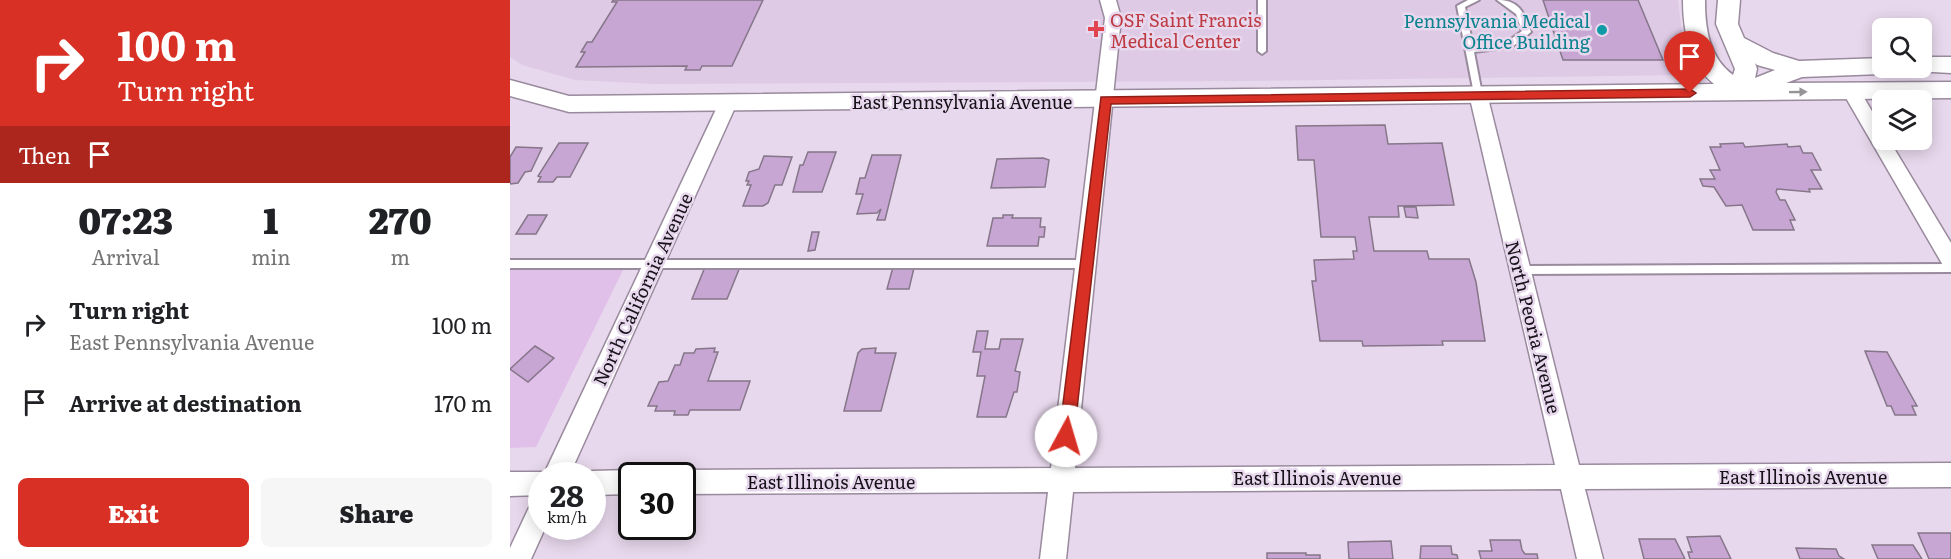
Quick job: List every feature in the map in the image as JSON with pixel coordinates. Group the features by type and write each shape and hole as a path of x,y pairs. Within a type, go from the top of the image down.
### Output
{"street":[{"path":"1053,559 1106,100 1113,18 1108,0"},
{"path":"1694,0 1694,29 1711,70 1740,93 1746,69 1727,24 1729,0"},
{"path":"1734,42 1765,59 1799,69"},
{"path":"1932,65 1951,65"},
{"name":"East Pennsylvania Avenue","path":"1740,93 1799,69 1872,66"},
{"name":"East Pennsylvania Avenue","path":"510,88 569,104 1951,90"},
{"path":"1851,91 1950,260"},
{"name":"North Peoria Avenue","path":"1478,94 1590,559"},
{"name":"North California Avenue","path":"562,462 728,103"},
{"name":"East Illinois Avenue","path":"696,482 1951,475"},
{"path":"510,484 528,483"},
{"path":"518,559 528,538"}],"lane":[{"path":"1262,0 1262,51"},
{"path":"1475,0 1461,6 1478,94"},
{"path":"1470,50 1509,45 1527,32 1520,12 1501,0"},
{"path":"1521,270 1950,260"},
{"path":"510,264 1086,264"}],"shaded area":[{"name":"OSF Saint Francis Medical Center","path":"510,0 1678,0 1687,75 1247,81 655,84 575,80 522,65 510,57"},
{"path":"510,264 626,264 536,447 510,448"}],"building":[{"path":"613,0 763,0 732,66 702,66 700,70 685,70 687,66 576,67 585,52 581,52 587,42 592,42 617,2 612,2"},
{"name":"Pennsylvania Medical Office Building","path":"1543,0 1638,0 1663,60 1563,60"},
{"path":"1385,125 1388,144 1442,143 1454,205 1398,206 1399,217 1369,217 1374,251 1427,251 1429,259 1469,259 1476,282 1485,341 1442,341 1443,345 1363,346 1362,341 1320,341 1312,281 1316,281 1314,260 1354,259 1353,251 1357,251 1355,237 1321,237 1314,160 1298,160 1296,126"},
{"path":"559,143 588,143 570,177 557,177 553,182 538,182 541,177 538,176"},
{"path":"1743,143 1745,147 1787,144 1788,147 1800,146 1803,153 1812,153 1821,170 1811,170 1822,189 1809,189 1810,192 1777,189 1776,192 1780,200 1785,200 1795,220 1790,220 1794,230 1753,230 1742,205 1726,206 1714,187 1703,186 1700,179 1715,179 1710,170 1720,170 1710,147"},
{"path":"516,147 542,148 531,171 525,172 518,183 510,184 510,157"},
{"path":"808,152 836,152 822,192 793,192 800,165 803,165"},
{"path":"872,155 901,155 885,220 877,220 881,209 877,213 857,214 863,194 856,194 860,178 865,178"},
{"path":"764,156 792,157 782,185 775,185 768,203 763,206 743,206 751,185 747,185 749,181 746,181 749,172 759,169"},
{"path":"1043,158 1049,160 1045,187 991,188 997,159"},
{"path":"1404,207 1416,207 1418,218 1406,217"},
{"path":"528,215 547,215 536,234 516,234"},
{"path":"1003,215 1013,215 1012,218 1041,218 1040,227 1045,227 1044,237 1039,237 1038,246 987,246 993,218 1003,218"},
{"path":"812,232 819,232 815,250 808,251"},
{"path":"705,267 740,267 727,299 692,299"},
{"path":"893,267 914,268 909,289 887,289"},
{"path":"977,331 988,331 985,349 999,349 1001,339 1023,339 1015,371 1020,372 1017,392 1014,392 1006,417 977,417 985,376 977,376 981,352 973,352"},
{"path":"535,346 554,358 528,382 510,369"},
{"path":"715,348 714,352 718,352 708,381 750,381 740,410 690,410 688,415 674,415 675,411 655,411 657,406 648,406 659,382 668,381 675,365 680,365 684,353 694,353 696,349"},
{"path":"876,348 875,353 896,353 881,411 844,411 858,353 862,349"},
{"path":"1865,351 1887,352 1917,406 1912,406 1916,415 1895,415 1891,406 1887,406"},
{"path":"1918,533 1951,533 1951,559 1929,559"},
{"path":"1720,536 1731,559 1690,559 1688,552 1692,552 1687,537"},
{"path":"1639,539 1675,539 1685,559 1644,559"},
{"path":"1490,540 1520,540 1525,554 1537,554 1538,559 1481,559 1479,551 1492,551"},
{"path":"1391,541 1393,559 1349,559 1348,542"},
{"path":"1872,545 1913,545 1922,559 1878,559"},
{"path":"1421,546 1451,546 1452,554 1457,555 1458,559 1420,559"},
{"path":"1796,548 1836,549 1839,556 1844,559 1800,559"},
{"path":"1267,553 1306,553 1306,555 1320,555 1320,559 1267,559"}],"place":[{"name":"OSF Saint Francis Medical Center","path":"1096,29"},
{"name":"Pennsylvania Medical Office Building","path":"1602,30"}],"route":[{"path":"1066,436 1106,100 1690,93"}]}
